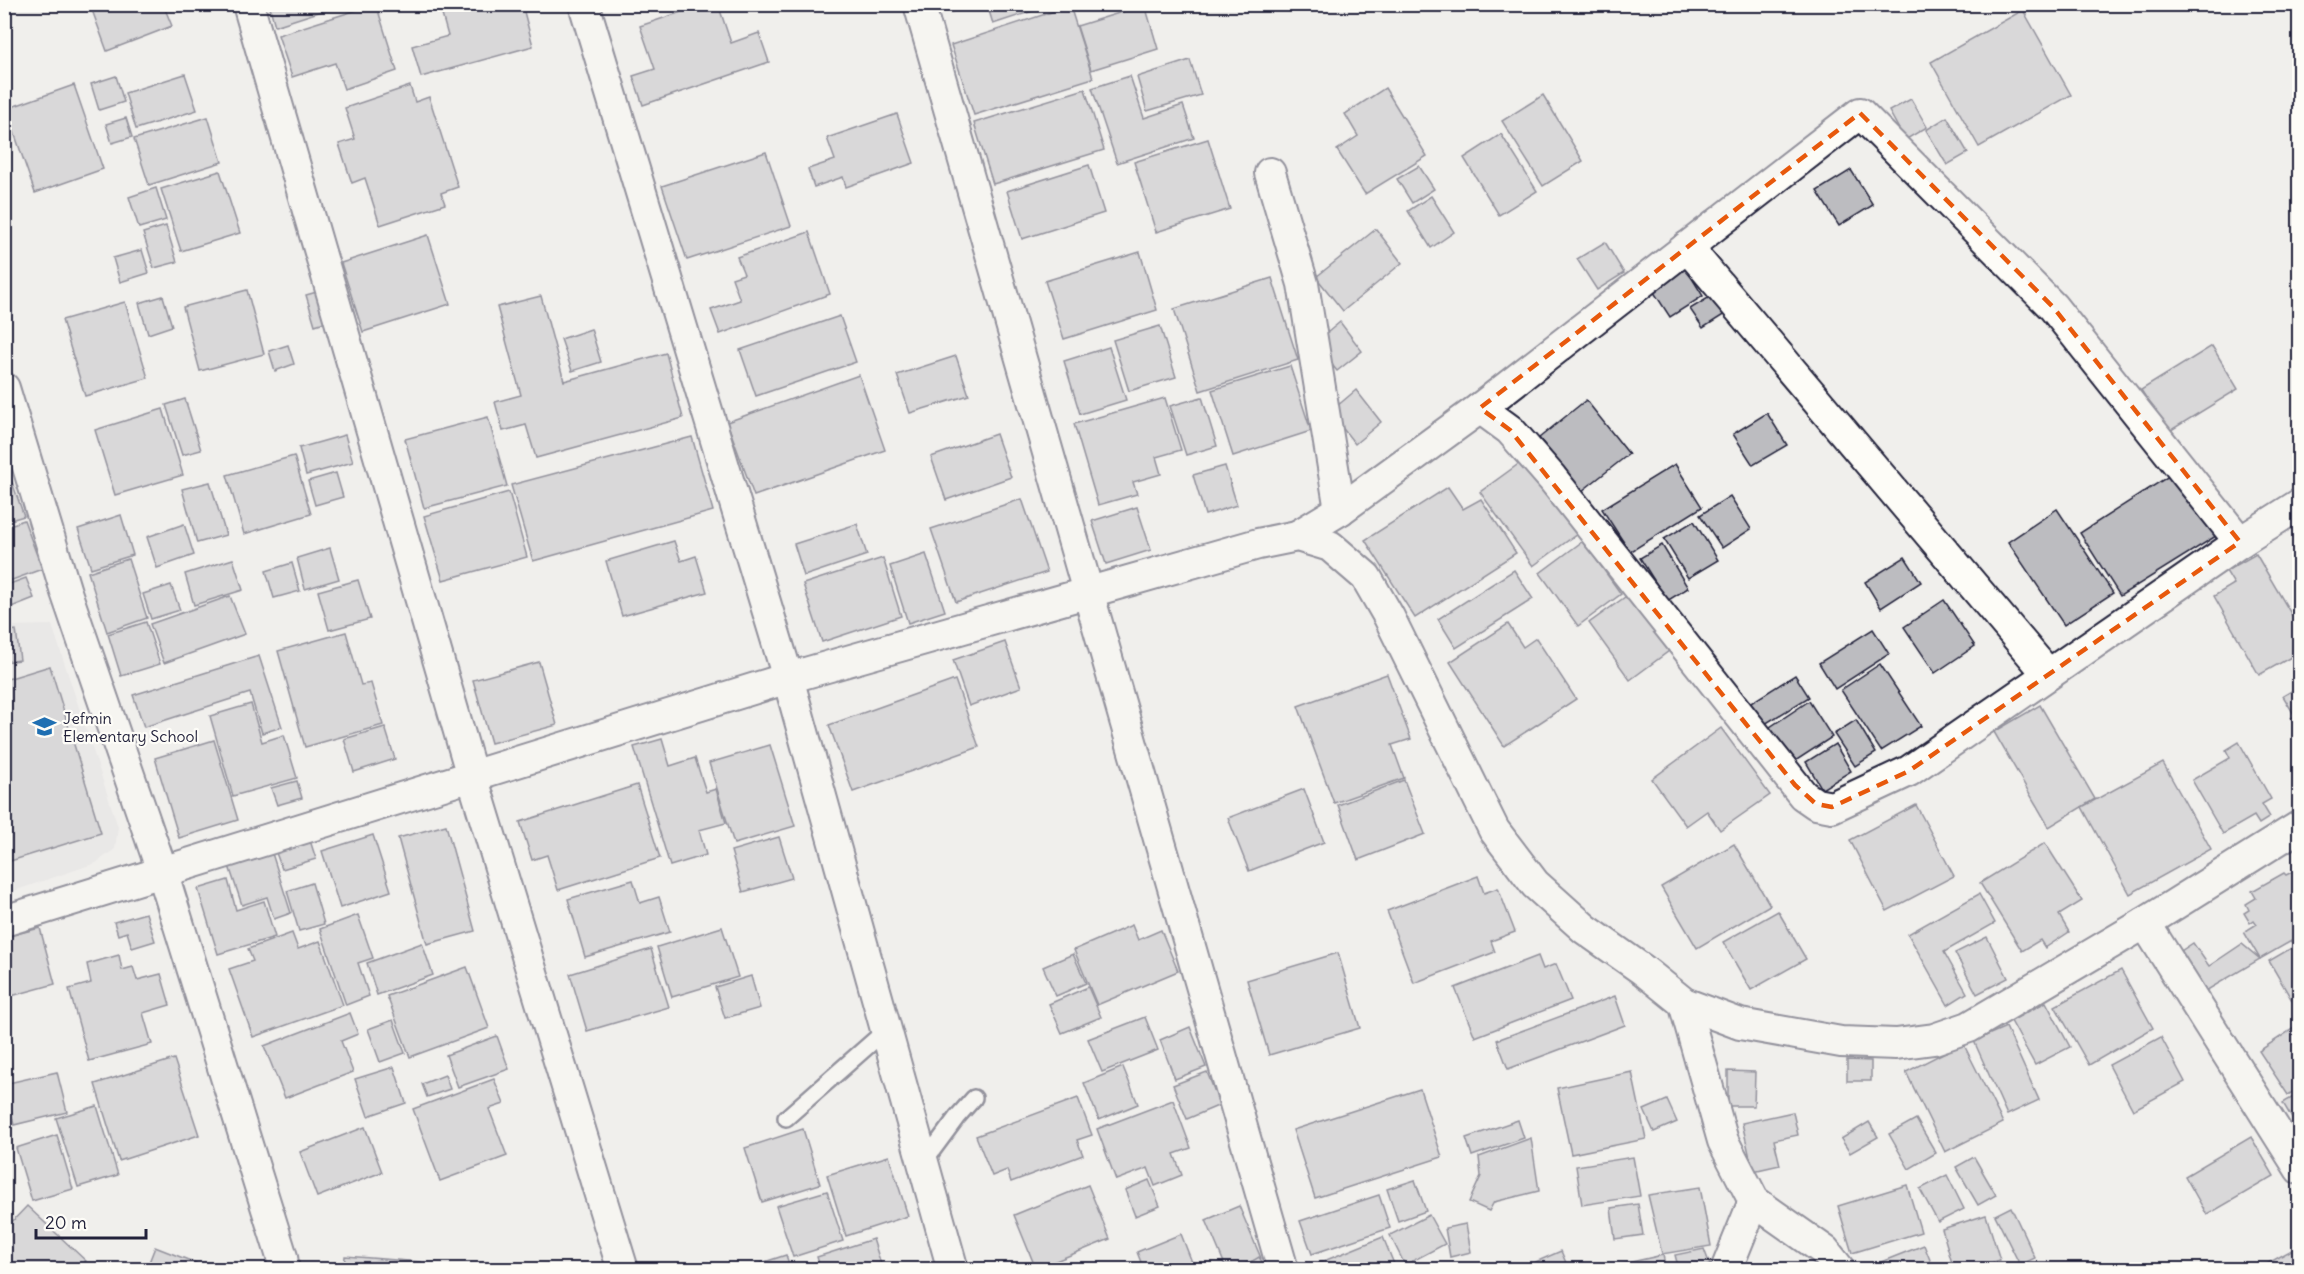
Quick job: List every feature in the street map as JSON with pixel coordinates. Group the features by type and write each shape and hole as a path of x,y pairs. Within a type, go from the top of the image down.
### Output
{"street":[{"path":"248,4 472,776 623,1269"},
{"path":"584,4 788,678 953,1269"},
{"path":"919,4 1283,1269"},
{"path":"4,921 788,678 1258,544 1297,536 1340,510 1480,408 1860,113 2053,307 2240,542"},
{"path":"1270,173 1303,284 1340,510"},
{"path":"1687,247 2049,674"},
{"path":"5,389 14,454 66,592 162,871 284,1269"},
{"path":"1480,408 1510,430 1552,478 1795,785 1816,804 1832,807 1909,771 2240,542 2300,504"},
{"path":"1297,536 1330,546 1366,577 1389,616 1494,830 1535,884 1585,929 1643,970 1684,1003 1740,1024 1841,1042 1896,1044 1934,1039 1968,1027 2145,923 2300,826"},
{"path":"2145,923 2300,1169"},
{"path":"1684,1003 1723,1140 1754,1201 1825,1251 1840,1269"},
{"path":"1726,1269 1754,1201"}],"lane":[{"path":"786,1118 886,1030"},
{"path":"923,1163 974,1098"}],"highlighted area":[{"path":"1860,113 2053,307 2240,542 1909,771 1832,807 1816,804 1795,785 1510,430 1480,408"}],"shaded area":[{"name":"Jefmin Elementary School","path":"52,625 118,827 115,849 96,863 5,894 4,626"}],"building":[{"path":"106,4 163,4 172,26 107,51 92,10"},
{"path":"269,4 323,4 325,10 275,26"},
{"path":"376,4 397,71 344,89 335,63 292,77 278,35"},
{"path":"439,4 522,4 533,46 421,77 412,46 448,36"},
{"path":"705,4 718,4 731,43 759,33 769,62 643,105 633,76 655,69 640,26"},
{"path":"949,4 977,4 951,12"},
{"path":"987,4 1054,4 993,24"},
{"path":"1145,5 1158,49 1091,70 1077,26"},
{"path":"1070,6 1093,78 974,115 951,45"},
{"path":"2023,10 2071,95 1979,147 1931,62"},
{"path":"1190,60 1201,95 1147,111 1137,77"},
{"path":"185,74 197,110 136,129 125,93"},
{"path":"116,76 124,102 99,110 91,84"},
{"path":"1130,76 1144,118 1183,105 1194,138 1117,163 1092,88"},
{"path":"74,85 103,169 35,193 6,109"},
{"path":"410,86 415,102 429,97 458,187 441,193 445,204 380,225 365,178 352,183 339,144 355,139 345,108"},
{"path":"1385,88 1427,156 1365,194 1337,150 1358,136 1345,114"},
{"path":"1085,89 1104,150 993,184 974,123"},
{"path":"1543,95 1583,161 1543,186 1502,121"},
{"path":"1911,99 1927,127 1905,140 1889,111"},
{"path":"897,114 914,163 846,187 843,177 814,187 808,169 835,160 827,138"},
{"path":"208,117 222,162 149,185 134,139"},
{"path":"1947,117 1968,153 1947,165 1926,130"},
{"path":"126,118 132,137 112,143 106,124"},
{"path":"1501,134 1537,191 1499,215 1464,158"},
{"path":"1208,139 1230,209 1156,232 1134,162"},
{"path":"766,152 791,226 687,260 662,186"},
{"path":"1089,165 1104,213 1022,239 1007,191"},
{"path":"1419,166 1434,189 1412,203 1397,179"},
{"path":"1851,170 1873,205 1839,226 1817,191"},
{"path":"220,171 240,233 181,251 161,189"},
{"path":"156,188 166,220 139,228 129,197"},
{"path":"1431,196 1454,232 1431,248 1408,211"},
{"path":"166,226 177,262 154,268 143,233"},
{"path":"1376,229 1402,263 1343,311 1316,277"},
{"path":"809,232 830,294 720,334 711,310 740,300 732,278 744,274 737,257"},
{"path":"428,235 450,304 363,332 341,263"},
{"path":"1605,242 1624,273 1597,290 1577,259"},
{"path":"142,250 149,273 120,282 113,258"},
{"path":"1140,252 1157,310 1064,339 1045,281"},
{"path":"1682,262 1703,296 1670,317 1648,283"},
{"path":"1272,278 1298,360 1200,391 1174,309"},
{"path":"247,290 264,354 200,371 183,307"},
{"path":"324,290 334,319 315,325 306,295"},
{"path":"1713,295 1725,314 1703,328 1690,309"},
{"path":"163,296 172,326 148,334 139,303"},
{"path":"541,296 564,381 666,353 683,418 536,458 526,425 503,431 495,402 521,395 497,307"},
{"path":"125,302 148,378 85,396 62,320"},
{"path":"840,316 856,362 756,396 740,350"},
{"path":"1340,322 1362,351 1337,371 1315,343"},
{"path":"1160,326 1176,377 1129,391 1113,340"},
{"path":"591,329 601,362 572,371 561,339"},
{"path":"288,345 294,364 275,371 269,351"},
{"path":"2212,346 2238,389 2168,432 2141,390"},
{"path":"1109,347 1126,400 1080,414 1064,361"},
{"path":"956,356 969,395 910,413 897,375"},
{"path":"1290,366 1311,431 1233,456 1212,390"},
{"path":"859,375 885,450 754,496 727,422"},
{"path":"1356,390 1381,422 1355,444 1330,412"},
{"path":"1202,397 1217,446 1186,455 1170,406"},
{"path":"1165,398 1181,450 1156,457 1161,474 1133,482 1137,494 1098,505 1074,424"},
{"path":"185,399 201,450 182,455 166,405"},
{"path":"1586,400 1629,454 1582,491 1539,438"},
{"path":"163,409 183,475 115,495 95,430"},
{"path":"1767,413 1787,445 1753,465 1733,434"},
{"path":"488,417 507,486 424,508 405,439"},
{"path":"996,434 1011,477 946,500 931,457"},
{"path":"345,435 353,462 306,475 299,448"},
{"path":"692,437 713,511 533,561 511,485"},
{"path":"294,456 311,514 244,534 227,475"},
{"path":"1524,460 1577,534 1533,566 1480,492"},
{"path":"1675,464 1702,507 1630,552 1602,509"},
{"path":"1225,466 1237,505 1205,515 1193,475"},
{"path":"4,468 7,468 24,516 4,522"},
{"path":"2175,472 2216,536 2120,596 2080,533"},
{"path":"336,473 343,497 315,505 308,481"},
{"path":"210,482 226,535 197,543 182,489"},
{"path":"1448,487 1463,509 1481,499 1516,553 1415,618 1365,540"},
{"path":"509,492 527,557 443,580 424,516"},
{"path":"1730,496 1751,529 1722,548 1700,515"},
{"path":"1022,499 1047,572 956,602 931,529"},
{"path":"1137,507 1151,550 1106,564 1092,521"},
{"path":"2057,509 2113,593 2064,625 2008,542"},
{"path":"121,515 133,555 91,568 78,529"},
{"path":"24,520 42,569 4,583 4,527"},
{"path":"1694,521 1718,560 1688,578 1664,539"},
{"path":"184,524 194,555 157,568 147,537"},
{"path":"857,524 867,555 804,576 794,544"},
{"path":"674,541 681,561 696,556 707,592 622,616 606,561"},
{"path":"1583,541 1621,594 1578,626 1540,573"},
{"path":"1662,545 1688,588 1667,601 1640,558"},
{"path":"330,548 339,579 305,589 297,558"},
{"path":"926,554 945,611 908,623 890,566"},
{"path":"2256,554 2300,629 2300,652 2259,675 2214,596 2234,584 2226,571"},
{"path":"1905,557 1921,582 1881,608 1865,582"},
{"path":"883,558 901,616 822,642 803,584"},
{"path":"128,559 147,618 107,632 88,572"},
{"path":"233,559 243,590 194,605 185,574"},
{"path":"292,563 300,591 274,598 266,571"},
{"path":"1514,570 1533,599 1456,648 1438,619"},
{"path":"26,578 34,598 4,610 4,586"},
{"path":"358,580 370,619 329,630 318,591"},
{"path":"171,585 180,610 151,619 143,594"},
{"path":"1632,592 1673,648 1630,680 1589,623"},
{"path":"230,596 245,634 164,663 150,624"},
{"path":"1944,600 1975,646 1935,673 1904,627"},
{"path":"146,622 160,664 121,676 108,634"},
{"path":"1508,624 1523,647 1536,638 1576,699 1504,746 1450,662"},
{"path":"1873,629 1889,654 1835,689 1819,663"},
{"path":"16,630 20,660 4,662 4,632"},
{"path":"346,632 361,685 371,683 383,725 305,747 278,651"},
{"path":"1005,642 1021,687 969,706 953,660"},
{"path":"259,656 282,727 262,733 250,693 144,727 133,695"},
{"path":"539,662 557,725 491,743 473,680"},
{"path":"1880,664 1921,726 1881,751 1841,690"},
{"name":"Jefmin Elementary School","path":"50,666 101,833 4,863 4,680"},
{"path":"1387,674 1411,739 1392,745 1404,778 1334,803 1298,706"},
{"path":"1795,675 1809,697 1760,727 1746,706"},
{"path":"955,680 979,747 853,792 829,725"},
{"path":"2300,686 2300,733 2291,718 2295,716 2283,696"},
{"path":"1809,701 1832,737 1786,767 1764,731"},
{"path":"251,704 262,742 284,735 297,778 233,796 210,716"},
{"path":"2040,705 2095,799 2049,827 1994,732"},
{"path":"1856,720 1876,753 1855,766 1834,734"},
{"path":"385,727 395,759 354,772 344,739"},
{"path":"1721,728 1770,795 1720,830 1707,811 1686,826 1652,779"},
{"path":"662,739 670,766 695,758 706,792 716,789 726,823 699,830 706,855 670,866 634,747"},
{"path":"214,740 238,820 179,838 155,758"},
{"path":"2239,742 2271,799 2262,804 2270,817 2259,824 2254,816 2223,834 2192,780 2230,758 2226,750"},
{"path":"1835,744 1851,771 1822,789 1806,762"},
{"path":"770,745 795,826 734,844 709,763"},
{"path":"2163,763 2211,849 2130,894 2082,807"},
{"path":"1404,780 1425,834 1358,860 1338,805"},
{"path":"297,781 302,798 277,805 271,788"},
{"path":"637,785 660,858 558,890 547,855 532,860 520,822"},
{"path":"1304,789 1324,842 1249,871 1228,818"},
{"path":"1916,805 1954,876 1887,911 1850,840"},
{"path":"446,825 475,931 427,944 398,838"},
{"path":"307,831 316,859 282,869 272,842"},
{"path":"373,835 391,891 340,908 322,851"},
{"path":"779,837 792,878 743,892 731,851"},
{"path":"2045,843 2082,901 2059,915 2069,932 2045,948 2040,940 2022,951 1980,883"},
{"path":"1734,844 1770,905 1697,948 1661,887"},
{"path":"270,847 291,913 274,919 267,897 242,905 227,860"},
{"path":"2300,868 2300,936 2260,959 2244,932 2257,924 2254,920 2250,923 2244,913 2249,910 2246,904 2256,898 2252,891 2284,873 2286,875"},
{"path":"1478,876 1484,893 1498,888 1515,932 1491,941 1495,952 1414,983 1387,911"},
{"path":"228,880 236,910 264,901 275,937 218,954 198,889"},
{"path":"633,880 640,903 659,897 670,932 585,957 568,899"},
{"path":"312,883 324,924 299,931 287,891"},
{"path":"1979,894 1995,923 1944,952 1967,993 1948,1005 1908,934"},
{"path":"1778,911 1806,959 1751,990 1723,942"},
{"path":"146,913 155,941 132,948 127,932 118,935 114,922"},
{"path":"358,915 373,958 358,963 369,996 346,1005 320,929"},
{"path":"1132,925 1138,940 1161,930 1178,971 1097,1005 1074,950"},
{"path":"722,927 738,977 672,997 657,947"},
{"path":"40,928 55,984 4,998 4,937"},
{"path":"292,933 298,949 320,941 343,1005 253,1037 229,969 253,961 248,949"},
{"path":"1987,937 2008,978 1977,994 1955,953"},
{"path":"422,943 433,975 377,995 367,963"},
{"path":"2193,943 2209,966 2242,944 2260,959 2204,992 2178,953"},
{"path":"2300,943 2300,1014 2269,961"},
{"path":"651,949 669,1007 587,1031 570,974"},
{"path":"1338,953 1360,1028 1269,1055 1247,980"},
{"path":"1073,954 1086,983 1056,996 1043,967"},
{"path":"119,955 122,970 133,967 137,980 161,974 170,1005 143,1013 152,1044 89,1061 69,989 91,983 87,964"},
{"path":"1538,956 1543,969 1556,964 1571,1000 1475,1037 1455,988"},
{"path":"467,967 489,1028 410,1057 387,996"},
{"path":"2121,970 2153,1028 2089,1065 2055,1006"},
{"path":"751,976 760,1008 725,1018 715,987"},
{"path":"1088,987 1101,1017 1062,1033 1049,1004"},
{"path":"1615,996 1625,1025 1508,1069 1497,1040"},
{"path":"2046,1002 2070,1047 2035,1065 2011,1021"},
{"path":"350,1013 358,1034 341,1041 353,1072 285,1098 264,1046"},
{"path":"1145,1017 1158,1050 1102,1072 1088,1039"},
{"path":"393,1020 405,1053 380,1062 368,1029"},
{"path":"2300,1024 2300,1087 2288,1095 2259,1051"},
{"path":"1190,1027 1206,1067 1175,1079 1160,1040"},
{"path":"2006,1027 2039,1100 2007,1115 1974,1041"},
{"path":"497,1036 509,1069 458,1087 446,1055"},
{"path":"2161,1037 2185,1082 2133,1110 2109,1065"},
{"path":"1963,1043 2003,1123 1945,1152 1906,1072"},
{"path":"174,1059 199,1135 119,1161 95,1084"},
{"path":"1847,1060 1871,1061 1871,1081 1847,1081"},
{"path":"394,1067 406,1103 368,1116 355,1079"},
{"path":"1123,1067 1138,1104 1099,1120 1084,1083"},
{"path":"1728,1071 1755,1072 1754,1106 1728,1106"},
{"path":"57,1072 67,1112 14,1125 4,1084"},
{"path":"1207,1072 1220,1105 1187,1119 1173,1085"},
{"path":"1632,1072 1646,1139 1571,1154 1557,1088"},
{"path":"445,1075 450,1089 427,1097 422,1084"},
{"path":"494,1079 504,1104 489,1109 507,1156 440,1181 413,1109"},
{"path":"1420,1089 1442,1157 1315,1198 1293,1130"},
{"path":"2300,1093 2300,1132 2283,1103"},
{"path":"1078,1098 1092,1135 1077,1140 1083,1155 1011,1182 1007,1170 992,1176 976,1136"},
{"path":"1173,1100 1191,1148 1174,1154 1182,1175 1155,1186 1148,1168 1116,1180 1097,1129"},
{"path":"1667,1100 1677,1122 1654,1132 1644,1110"},
{"path":"97,1106 118,1175 78,1187 56,1118"},
{"path":"1793,1112 1798,1135 1774,1140 1780,1165 1753,1171 1742,1123"},
{"path":"1916,1119 1936,1153 1909,1169 1889,1134"},
{"path":"1518,1120 1524,1138 1472,1156 1466,1138"},
{"path":"1869,1122 1878,1137 1850,1153 1841,1139"},
{"path":"365,1127 382,1172 317,1197 300,1152"},
{"path":"803,1129 820,1184 762,1202 745,1148"},
{"path":"57,1135 73,1189 32,1201 16,1148"},
{"path":"2251,1137 2274,1176 2207,1215 2185,1176"},
{"path":"1531,1138 1539,1191 1494,1202 1489,1211 1469,1202 1481,1176 1479,1157"},
{"path":"889,1156 908,1216 846,1236 827,1175"},
{"path":"1633,1157 1640,1196 1582,1205 1576,1166"},
{"path":"1974,1157 1996,1195 1978,1205 1956,1167"},
{"path":"1947,1175 1964,1209 1938,1222 1920,1189"},
{"path":"1149,1180 1160,1206 1135,1216 1125,1190"},
{"path":"1415,1180 1426,1211 1398,1221 1387,1189"},
{"path":"1088,1185 1110,1239 1036,1269 1014,1215"},
{"path":"1907,1185 1921,1232 1852,1253 1838,1206"},
{"path":"1700,1187 1711,1246 1662,1254 1648,1195"},
{"path":"827,1191 843,1241 793,1257 776,1206"},
{"path":"1379,1195 1390,1228 1312,1254 1300,1221"},
{"path":"1638,1204 1643,1235 1615,1239 1611,1208"},
{"path":"27,1206 86,1261 79,1270 4,1270 4,1230"},
{"path":"1239,1206 1261,1258 1227,1270 1206,1220"},
{"path":"2011,1207 2035,1258 2020,1265 1995,1215"},
{"path":"1429,1215 1445,1244 1405,1265 1390,1235"},
{"path":"1986,1215 2000,1260 1968,1270 1954,1270 1942,1229"},
{"path":"1466,1224 1471,1252 1450,1257 1445,1228"},
{"path":"1181,1234 1195,1270 1144,1270 1137,1252"},
{"path":"1383,1237 1396,1269 1321,1270 1319,1263"},
{"path":"873,1239 883,1270 821,1270 817,1257"},
{"path":"1924,1245 1934,1270 1878,1270 1876,1264"},
{"path":"2299,1246 2300,1270 2256,1270"},
{"path":"155,1247 196,1263 194,1270 146,1270"},
{"path":"1704,1249 1710,1265 1679,1270 1675,1255"},
{"path":"1561,1251 1569,1270 1517,1270"},
{"path":"786,1255 791,1270 740,1270"},
{"path":"1663,1255 1666,1270 1610,1270 1609,1267"},
{"path":"345,1256 421,1262 420,1270 344,1270"},
{"path":"1259,1257 1267,1270 1238,1270"}],"place":[{"name":"Jefmin Elementary School","path":"45,727"}]}
